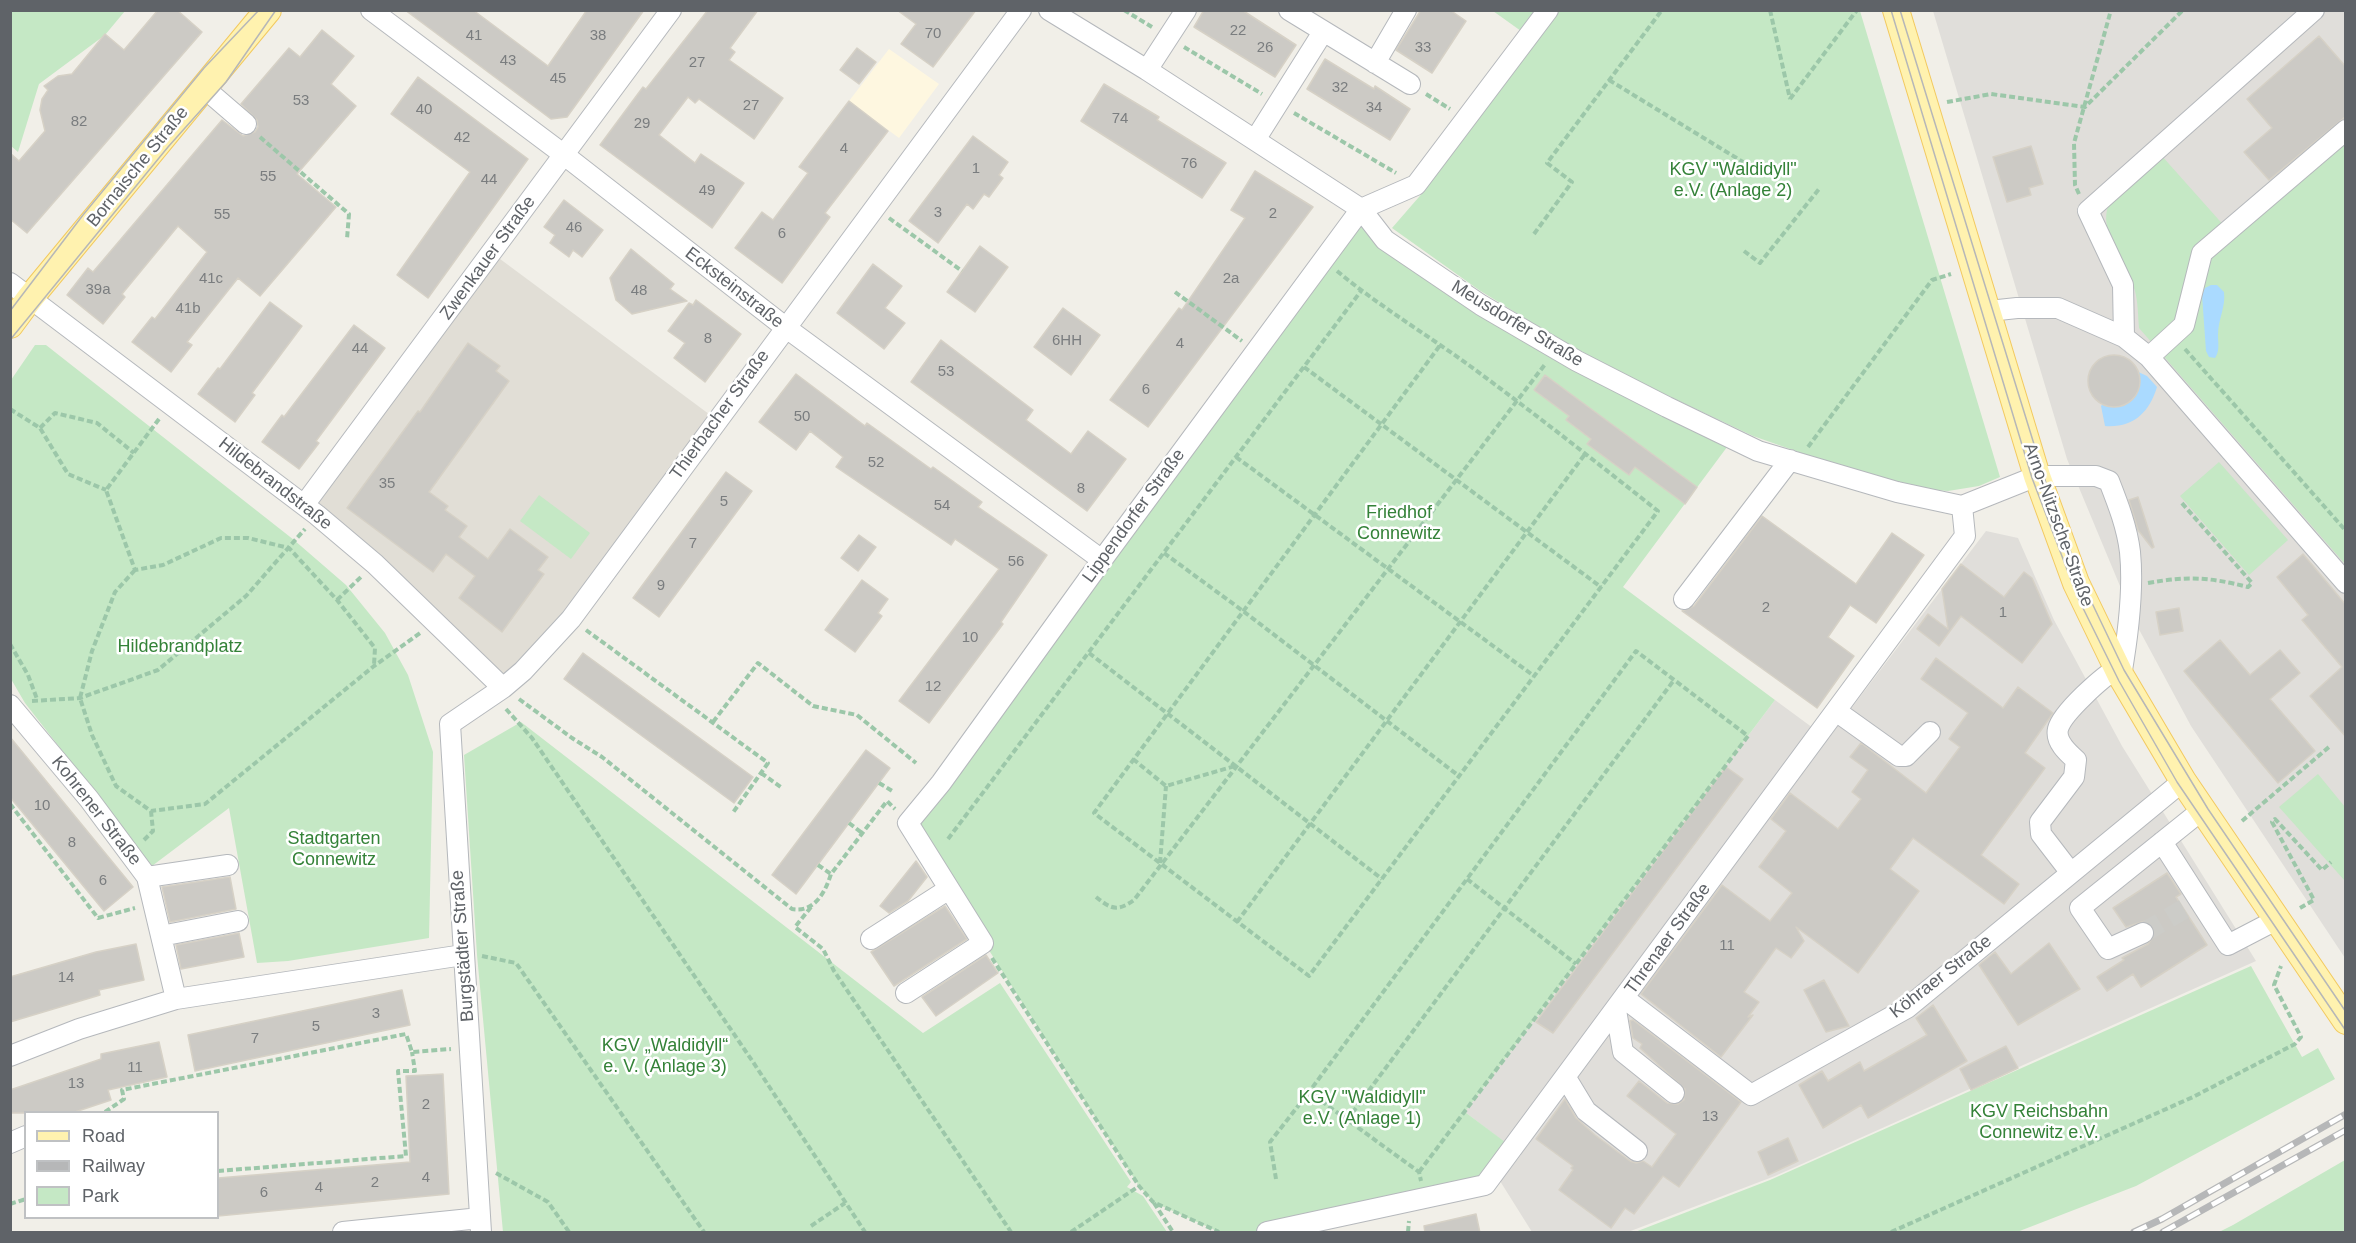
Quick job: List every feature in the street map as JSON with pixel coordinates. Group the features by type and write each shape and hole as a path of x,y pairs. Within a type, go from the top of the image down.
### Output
{"main road":[{"name":"Bornaische Straße","path":"10,325 20,291 204,87 268,10"},
{"name":"Arno-Nitzsche-Straße","path":"1896,10 1989,311 2037,476 2076,583 2120,672 2183,781 2202,810 2289,914 2346,1021"}],"street":[{"name":"Ecksteinstraße","path":"370,10 563,154 785,327 1102,560"},
{"name":"Zwenkauer Straße","path":"310,510 563,154 671,10"},
{"name":"Thierbacher Straße","path":"498,692 523,671 571,619 1021,10"},
{"name":"Meusdorfer Straße","path":"1049,10 1147,70 1361,209 1385,240 1481,305 1528,333 1667,407 1758,451 1897,492 1962,506"},
{"path":"1147,70 1186,10"},
{"path":"1289,10 1410,84"},
{"path":"1376,63 1406,10"},
{"path":"1361,209 1416,185 1548,10"},
{"path":"2124,337 2123,285 2088,211 2314,10"},
{"path":"1255,140 1323,32"},
{"path":"204,87 246,124"},
{"path":"2149,357 2184,325 2202,253 2346,130"},
{"name":"Lippendorfer Straße","path":"949,889 908,823 941,783 1361,209"},
{"name":"Hildebrandstraße","path":"20,291 310,510 375,564 435,622 498,692"},
{"path":"1989,311 2058,308 2124,337 2149,357 2346,583"},
{"path":"1684,599 1794,461"},
{"path":"1962,506 2037,476 2096,476 2109,482 2123,519 2130,552 2130,586 2120,672 2087,692 2058,728 2059,740 2076,760 2074,777 2040,822 2041,834 2071,873"},
{"name":"Threnaer Straße","path":"1267,1233 1485,1185 1965,536 1962,506"},
{"name":"Burgstädter Straße","path":"481,1225 450,724 498,692"},
{"name":"Kohrener Straße","path":"13,706 147,877 176,999"},
{"path":"1836,711 1899,756 1906,756 1930,732"},
{"name":"Köhraer Straße","path":"1620,1004 1751,1095 1907,1008 2183,781"},
{"path":"2142,933 2108,949 2080,908 2202,810"},
{"path":"2162,842 2191,905 2228,945 2289,914"},
{"path":"147,877 228,865"},
{"path":"871,939 949,889 983,943 906,993"},
{"path":"161,936 238,921"},
{"path":"10,1056 79,1029 176,999 463,955"},
{"path":"1620,1004 1623,1052 1674,1093"},
{"path":"1566,1078 1586,1111 1637,1151"},
{"path":"10,1143 24,1137"},
{"path":"343,1233 481,1225"}],"path":[{"path":"1534,234 1572,182 1546,163 1662,10"},
{"path":"1770,10 1790,99 1857,10"},
{"path":"2075,185 2074,143 2111,10"},
{"path":"2085,107 2183,10"},
{"path":"1609,80 1743,162"},
{"path":"1410,84 1466,118"},
{"path":"1925,106 1991,94 2085,107"},
{"path":"246,124 349,214 347,238"},
{"path":"1744,251 1760,263 1819,189"},
{"path":"874,207 962,270"},
{"path":"1325,260 1361,291 1441,345 1517,400 1658,511 1309,976 1094,813 1441,345"},
{"path":"1794,461 1932,280 1952,274"},
{"path":"948,839 1361,291"},
{"path":"1175,292 1221,326"},
{"path":"2173,335 2346,531"},
{"path":"1304,367 1601,587"},
{"path":"1096,897 1109,907 1125,906 1134,900 1160,863 1539,371"},
{"path":"106,490 170,404"},
{"path":"10,409 40,428 68,474 106,490 135,570"},
{"path":"40,428 55,413 97,423 134,453"},
{"path":"1238,922 1586,454"},
{"path":"1236,457 1534,676"},
{"path":"2130,586 2179,578 2216,579 2248,587 2253,583 2181,502"},
{"path":"13,706 37,699 80,698 158,670 246,596 289,548 310,510"},
{"path":"374,666 375,648 337,600 289,548 248,538 221,538 163,565 135,570 115,592 92,651 80,698 92,735 116,786 151,811 205,804 374,666 435,622"},
{"path":"1164,553 1459,776"},
{"path":"337,600 375,564"},
{"path":"571,619 768,763 732,814"},
{"path":"10,644 28,675 37,699"},
{"path":"1276,1179 1270,1142 1636,651 1749,736 1419,1172"},
{"path":"1089,653 1382,879"},
{"path":"713,722 758,663 813,706 857,715 915,763"},
{"path":"1347,1120 1674,680"},
{"path":"498,692 602,757 792,909 802,911 812,906"},
{"path":"498,692 532,738 753,1062 865,1233"},
{"path":"2242,822 2329,747"},
{"path":"1133,759 1166,786"},
{"path":"1166,786 1236,766"},
{"path":"761,773 783,788"},
{"path":"879,783 894,792"},
{"path":"1160,863 1166,786"},
{"path":"887,801 831,874 826,888 795,927 823,949 834,971 1011,1233"},
{"path":"10,804 98,918 153,903"},
{"path":"131,855 153,831 151,811"},
{"path":"2289,914 2314,900 2272,822 2275,819 2322,870 2331,862"},
{"path":"849,823 862,833"},
{"path":"818,865 831,874"},
{"path":"1467,879 1576,964"},
{"path":"983,943 1139,1186 1154,1203 1173,1233"},
{"path":"463,955 477,955 516,963 704,1233"},
{"path":"1891,1233 2183,1101 2295,1044 2301,1037 2274,985 2281,966"},
{"path":"108,1111 124,1100 122,1090 406,1034 415,1071 398,1071 406,1156 219,1171"},
{"path":"412,1052 469,1047"},
{"path":"1309,1092 1419,1172 1422,1183"},
{"path":"478,1173 498,1173 548,1202 569,1233"},
{"path":"1071,1233 1139,1186"},
{"path":"811,1226 845,1203"},
{"path":"1154,1203 1219,1233"}],"shaded area":[{"path":"1933,11 2345,11 2345,958 2191,726 2135,622 2067,459"},
{"path":"889,49 939,84 899,138 849,101"},
{"path":"492,253 717,420 571,619 503,688 304,505"},
{"path":"1986,531 2018,538 2054,620 2122,746 2256,961 1775,1176 1628,1232 1532,1232 1500,1181 1521,1155 1465,1112 1775,700 1828,739"}],"green space":[{"path":"10,11 125,11 105,35 39,84 18,152 11,146"},
{"name":"KGV \"Waldidyll\" e.V. (Anlage 2)","path":"1493,11 1860,11 2000,477 1979,486 1948,491 1911,488 1864,475 1753,436 1624,375 1547,332 1479,290 1392,228 1425,190 1535,41"},
{"path":"2345,142 2345,564 2139,328 2135,291 2108,230 2106,218 2108,206 2115,194 2131,178 2161,155 2235,238"},
{"name":"Friedhof Connewitz","path":"1361,209 1481,305 1733,439 1623,587 1775,700 1465,1112 1513,1148 1485,1185 1267,1232 1219,1232 1153,1202 1139,1186 908,823"},
{"name":"Hildebrandplatz","path":"35,345 46,345 294,540 346,585 385,633 408,675 433,752 429,938 288,961 257,963 229,808 152,866 25,703 11,679 11,380"},
{"path":"2219,462 2288,540 2249,575 2180,496"},
{"path":"539,495 590,533 571,559 520,521"},
{"name":"KGV „Waldidyll“ e. V. (Anlage 3)","path":"521,722 923,1033 1000,983 1131,1182 1127,1187 1143,1196 1167,1232 503,1232 477,955 464,755"},
{"path":"2318,774 2345,807 2345,881 2279,807"},
{"name":"KGV Reichsbahn Connewitz e.V.","path":"2251,966 2302,1057 2318,1048 2335,1079 2136,1186 2017,1232 1635,1232 1770,1180"},
{"path":"2345,1160 2345,1232 2219,1232 2233,1225"}],"water":[{"path":"2217,285 2224,292 2218,329 2218,350 2215,358 2209,357 2206,351 2202,295 2205,288"},
{"path":"2134,370 2147,376 2157,387 2154,396 2144,411 2132,421 2115,426 2105,426 2101,406"}],"building":[{"path":"158,10 177,10 202,32 27,233 10,219 10,153 19,161 45,131 40,110 42,99 48,90 44,86 58,76 72,74 105,34 124,50"},
{"path":"405,10 473,10 548,66 587,10 644,10 567,117 551,119"},
{"path":"708,10 758,10 730,48 735,52 729,60 783,98 754,139 699,99 695,103 688,97 659,135 695,163 701,154 744,183 712,228 600,145 643,87 646,89"},
{"path":"897,10 976,10 933,67 901,44 916,24"},
{"path":"1204,10 1242,10 1296,45 1275,77 1194,27"},
{"path":"1421,10 1450,10 1466,21 1432,73 1396,50"},
{"path":"322,30 354,56 331,84 356,106 297,174 336,207 260,296 238,278 187,342 192,345 171,372 132,342 152,317 155,319 207,252 178,226 122,294 125,297 103,324 67,295 88,268 93,272 222,120 243,136 255,132 258,127 257,120 241,104 289,48 300,57"},
{"path":"2319,36 2346,67 2346,116 2269,180 2244,152 2272,128 2247,99"},
{"path":"857,48 876,62 859,84 840,70"},
{"path":"1325,59 1374,89 1375,86 1410,109 1390,140 1307,89"},
{"path":"418,77 528,159 428,298 397,275 470,172 391,114"},
{"path":"1104,84 1159,117 1157,120 1226,163 1202,198 1081,121"},
{"path":"849,101 888,131 825,213 830,217 782,283 735,248 762,212 773,220 808,173 799,167"},
{"path":"973,136 1008,162 999,175 1003,178 989,197 984,194 973,209 967,204 938,243 909,221"},
{"path":"2031,146 2043,184 2029,188 2031,195 2007,202 1993,157"},
{"path":"1255,171 1313,207 1148,427 1110,400 1179,308 1182,310 1245,218 1231,210"},
{"path":"564,200 603,230 582,257 573,250 569,257 550,243 555,235 544,227"},
{"path":"980,246 1008,267 975,312 947,292"},
{"path":"631,249 674,284 670,289 687,301 632,314 616,300 610,278"},
{"path":"873,264 902,286 885,308 905,323 884,349 837,313"},
{"path":"696,300 741,334 705,382 674,358 685,343 668,331 689,303 693,305"},
{"path":"270,302 302,326 252,393 255,395 235,422 198,394 218,368 220,369"},
{"path":"1063,308 1100,335 1071,375 1034,347"},
{"path":"354,325 385,348 316,441 319,443 299,469 262,442 282,415 284,417"},
{"path":"941,340 1033,410 1026,420 1071,454 1088,431 1126,459 1087,511 911,382"},
{"path":"468,343 500,366 496,371 509,381 429,492 448,506 445,510 467,526 459,537 488,559 510,529 548,557 538,570 544,574 502,632 459,598 475,576 446,554 433,572 347,508 418,411 420,412"},
{"path":"2114,355 2124,357 2132,363 2138,371 2140,381 2138,391 2132,399 2124,405 2114,407 2104,405 2096,399 2090,391 2088,381 2090,371 2096,363 2104,357"},
{"path":"796,374 865,426 867,423 982,502 978,507 1047,555 1001,622 1003,624 929,723 899,701 999,569 955,539 951,545 836,467 843,457 810,431 796,450 759,422"},
{"path":"1545,375 1697,487 1685,504 1635,467 1629,475 1587,444 1591,439 1566,420 1569,416 1534,390"},
{"path":"726,472 752,491 659,617 633,598"},
{"path":"2138,497 2154,547 2152,548 2138,530 2129,500"},
{"path":"1762,516 1856,584 1892,533 1924,555 1876,623 1850,605 1828,637 1854,656 1817,708 1682,611 1694,606"},
{"path":"859,535 876,547 858,571 841,558"},
{"path":"2303,554 2346,605 2346,737 2310,696 2342,667 2302,620 2308,615 2277,577"},
{"path":"1961,564 2004,597 2024,572 2032,578 2052,624 2022,663 1961,616 1939,646 1917,629 1928,614 1948,629 1942,589"},
{"path":"862,580 888,599 878,613 882,616 855,652 825,630"},
{"path":"2179,608 2183,631 2160,635 2156,612"},
{"path":"2220,640 2250,675 2280,650 2300,673 2270,699 2315,751 2278,783 2184,671"},
{"path":"583,653 753,777 734,803 564,679"},
{"path":"1936,658 2003,708 2018,687 2053,713 2025,753 2045,768 1981,855 2019,884 2004,904 1913,838 1890,869 1919,891 1858,973 1796,927 1804,941 1791,958 1776,948 1744,992 1759,1002 1748,1017 1753,1015 1721,1057 1641,994 1722,885 1770,921 1792,893 1759,867 1786,831 1771,819 1790,793 1838,829 1861,799 1852,792 1868,770 1850,757 1861,743 1926,793 1960,747 1949,739 1968,713 1921,679"},
{"path":"10,737 133,887 104,911 10,797"},
{"path":"866,750 890,768 796,894 772,875"},
{"path":"1726,767 1743,779 1553,1033 1536,1022"},
{"path":"916,861 927,877 908,901 889,913 880,906"},
{"path":"2167,873 2181,894 2176,897 2207,945 2141,987 2133,974 2107,991 2097,977 2124,960 2122,958 2148,944 2155,934 2154,928 2145,921 2126,927 2113,908"},
{"path":"230,877 236,909 170,922 162,887"},
{"path":"945,906 967,939 894,986 871,952"},
{"path":"239,933 244,957 181,969 176,945"},
{"path":"2049,943 2080,989 2018,1025 1979,965 1995,952 2011,974"},
{"path":"136,944 144,980 99,990 100,995 10,1022 10,977 96,952"},
{"path":"986,955 998,973 936,1016 922,997"},
{"path":"1824,980 1849,1026 1826,1032 1804,990"},
{"path":"402,990 410,1025 195,1071 188,1035"},
{"path":"1933,1005 1967,1061 1868,1118 1861,1105 1823,1128 1799,1085 1822,1071 1828,1081 1860,1062 1864,1071 1927,1035 1916,1018"},
{"path":"1633,1020 1741,1102 1679,1187 1663,1176 1634,1214 1625,1208 1611,1228 1559,1190 1573,1170 1571,1168 1573,1166 1536,1139 1565,1099 1576,1118 1595,1135 1630,1161 1636,1163 1643,1161 1652,1167 1676,1134 1627,1096 1639,1081 1667,1103 1678,1104 1684,1100 1685,1089 1640,1048 1642,1044 1633,1038 1630,1021"},
{"path":"159,1042 167,1077 108,1090 111,1100 78,1111 10,1113 10,1090 101,1059 101,1054"},
{"path":"2006,1046 2018,1068 1971,1090 1960,1069"},
{"path":"443,1074 449,1194 219,1216 219,1178 410,1162 406,1076"},
{"path":"1788,1138 1798,1161 1768,1175 1758,1152"},
{"path":"1476,1214 1480,1233 1425,1233 1424,1226"}],"tunnel":[{"path":"2143,933 2184,909"}],"tram line":[{"path":"10,311 83,215 204,68 259,10"},
{"path":"10,340 168,147 226,82 276,10"},
{"path":"1891,10 2032,478 2078,598 2119,681 2177,782 2346,1031"},
{"path":"1900,10 2046,483 2080,578 2124,670 2208,809 2346,1012"}],"railway":[{"path":"2134,1232 2162,1219 2346,1114"},
{"path":"2163,1232 2346,1130"}],"park label":[{"name":"Stadtgarten Connewitz","path":"334,849"},
{"name":"KGV \"Waldidyll\" e.V. (Anlage 1)","path":"1362,1108"}]}
